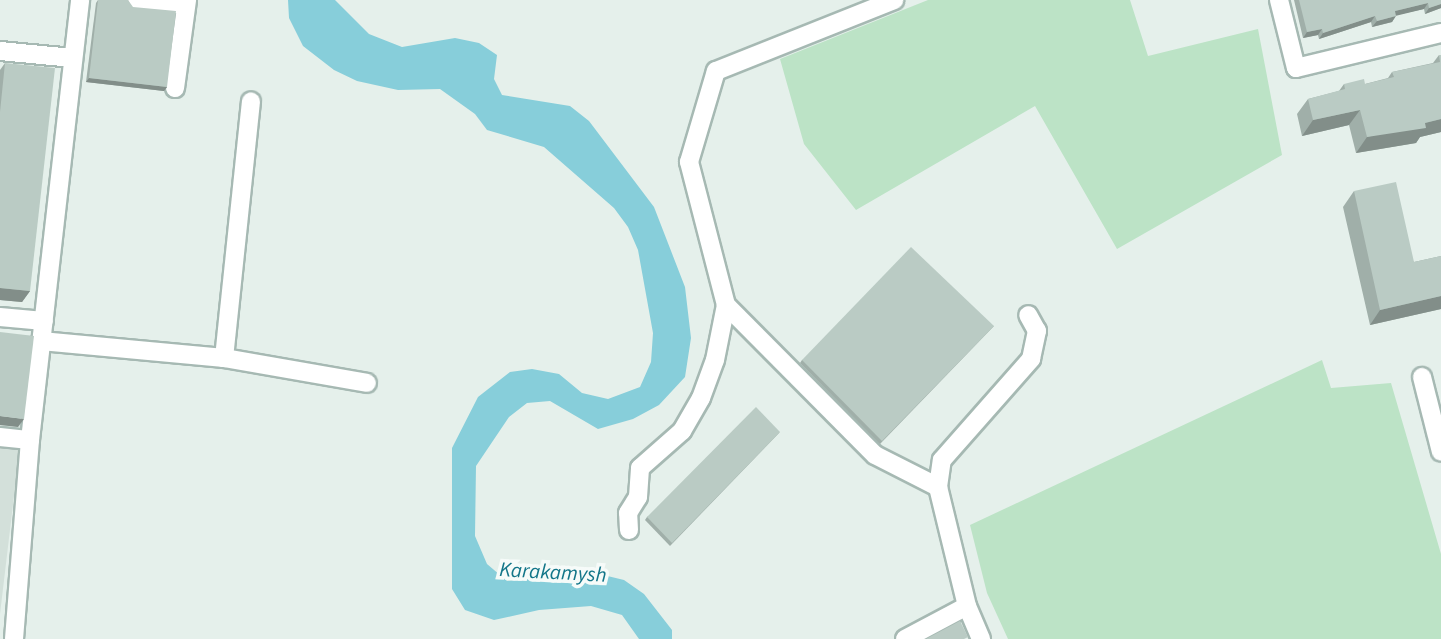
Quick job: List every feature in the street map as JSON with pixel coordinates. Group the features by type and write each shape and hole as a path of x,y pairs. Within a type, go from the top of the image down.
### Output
{"street":[{"path":"14,639 30,440 80,0"},
{"path":"132,0 187,2 175,88"},
{"path":"629,530 628,513 638,497 640,468 682,431 701,398 715,360 726,304 689,162 716,71 894,0"},
{"path":"1279,0 1296,68 1441,33"},
{"path":"0,51 73,58"},
{"path":"225,358 251,102"},
{"path":"726,304 875,455 938,487"},
{"path":"981,639 967,606 938,487 942,460 1031,359 1037,331 1028,315"},
{"path":"0,317 44,321"},
{"path":"41,341 225,358 367,383"},
{"path":"1422,377 1441,452"},
{"path":"0,437 30,440"},
{"path":"905,639 967,606"}],"shaded area":[{"path":"0,334 33,336 0,614"}],"green space":[{"path":"928,0 1130,0 1148,56 1258,29 1282,155 1117,249 1035,106 856,210 804,144 780,59"},
{"path":"1322,360 1331,388 1391,383 1441,554 1441,639 1008,639 987,593 970,525"}],"water":[{"path":"288,0 335,0 369,34 402,47 455,38 479,43 497,55 494,79 502,95 570,106 589,121 654,207 685,287 691,338 685,377 659,405 633,419 598,429 550,401 527,403 509,417 476,466 475,536 487,564 507,581 591,572 624,580 644,594 672,630 672,639 639,639 622,615 591,606 539,610 494,620 465,610 452,589 452,448 478,397 510,372 532,369 559,374 582,393 608,399 640,387 651,362 653,333 638,250 628,227 614,208 544,147 487,130 475,114 440,89 398,90 357,81 334,70 303,46 289,18"}],"building":[{"path":"98,0 128,0 133,7 176,11 167,87 89,78"},
{"path":"1299,0 1441,0 1441,4 1429,8 1428,3 1395,11 1396,16 1377,21 1375,16 1323,33 1322,29 1307,32"},
{"path":"1441,55 1441,119 1425,123 1426,128 1367,137 1360,110 1313,120 1308,99 1345,89 1344,84 1364,79 1365,84 1394,77 1392,72 1440,62"},
{"path":"5,63 55,68 30,291 0,288 0,112"},
{"path":"1396,182 1414,262 1441,256 1441,296 1380,310 1354,191"},
{"path":"911,247 994,326 882,441 802,360"},
{"path":"0,332 34,336 24,419 0,416"},
{"path":"756,407 780,432 672,543 647,517"},
{"path":"960,621 968,637 926,639"}],"water label":[{"name":"Karakamysh","path":"553,572"}]}
